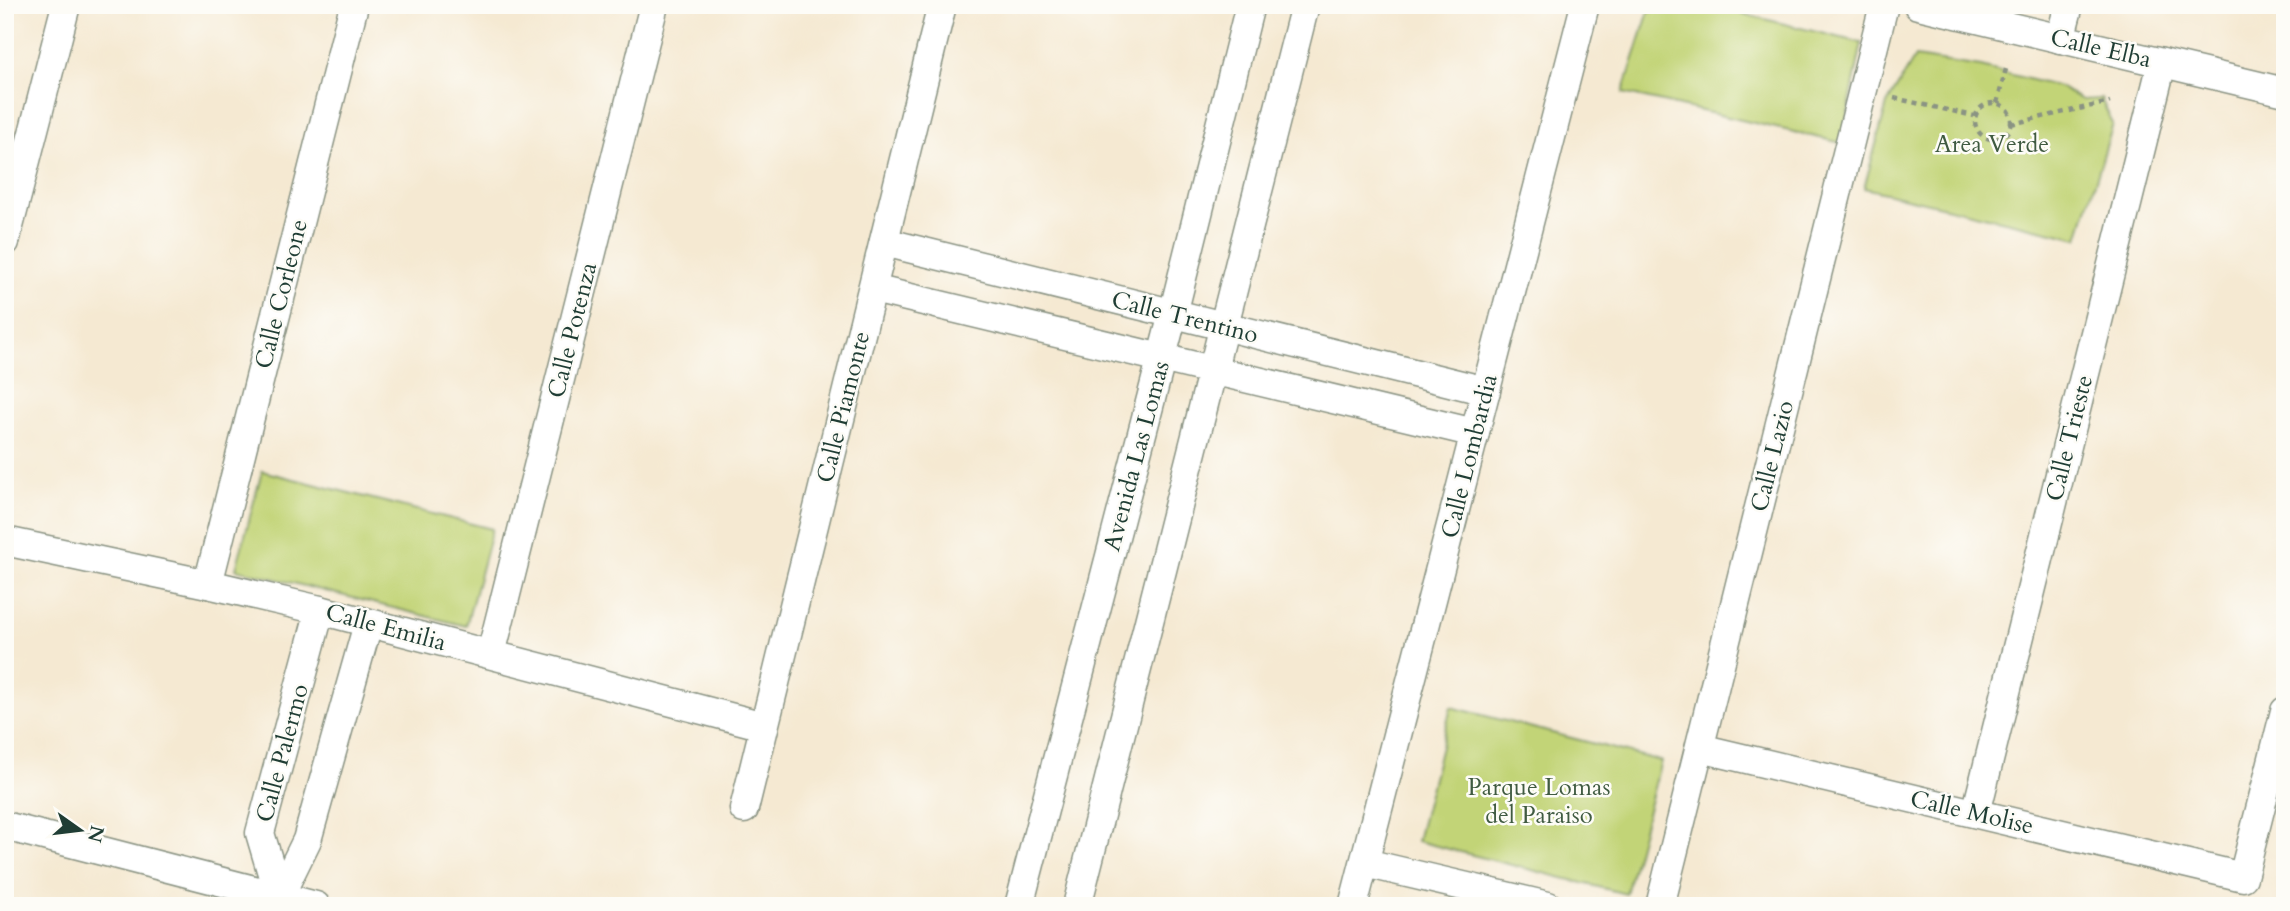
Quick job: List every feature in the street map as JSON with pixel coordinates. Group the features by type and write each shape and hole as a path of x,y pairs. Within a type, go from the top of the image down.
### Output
{"street":[{"path":"5,242 66,5"},
{"name":"Calle Corleone","path":"208,584 354,5"},
{"name":"Calle Potenza","path":"491,654 654,5"},
{"name":"Calle Piamonte","path":"744,810 943,5"},
{"name":"Avenida Las Lomas","path":"1019,906 1174,314 1250,5"},
{"path":"1077,906 1306,5"},
{"name":"Calle Lombardia","path":"1353,906 1585,5"},
{"name":"Calle Lazio","path":"1660,906 1884,5"},
{"name":"Calle Elba","path":"1918,5 2010,16 2060,39 2285,92"},
{"path":"2060,39 2069,5"},
{"name":"Calle Trieste","path":"1976,813 2162,63"},
{"name":"Calle Trentino","path":"884,242 1486,391"},
{"name":"Calle Trentino","path":"873,289 1475,433"},
{"name":"Calle Emilia","path":"5,541 320,610 764,726"},
{"name":"Calle Palermo","path":"278,901 260,832 320,610"},
{"name":"Calle Palermo","path":"278,901 307,841 368,624"},
{"name":"Calle Molise","path":"1700,748 2244,877 2285,711"},
{"path":"5,826 278,901 316,906"},
{"path":"1365,863 1548,906"}],"path":[{"path":"1997,103 2007,65"},
{"path":"1883,96 1975,116"},
{"path":"2011,124 2110,102"},
{"path":"1997,103 2010,113 2011,124 2005,134 1989,139 1979,133 1975,116 1985,104 1997,103"}],"green space":[{"path":"1655,5 1707,5 1862,43 1842,143 1623,93 1648,14"},
{"name":"Area Verde","path":"1915,57 1981,67 2059,87 2082,100 2101,99 2113,124 2078,238 1864,188 1887,104"},
{"path":"262,471 492,529 466,626 236,569"},
{"name":"Parque Lomas del Paraiso","path":"1451,707 1661,761 1626,894 1417,841"}]}
